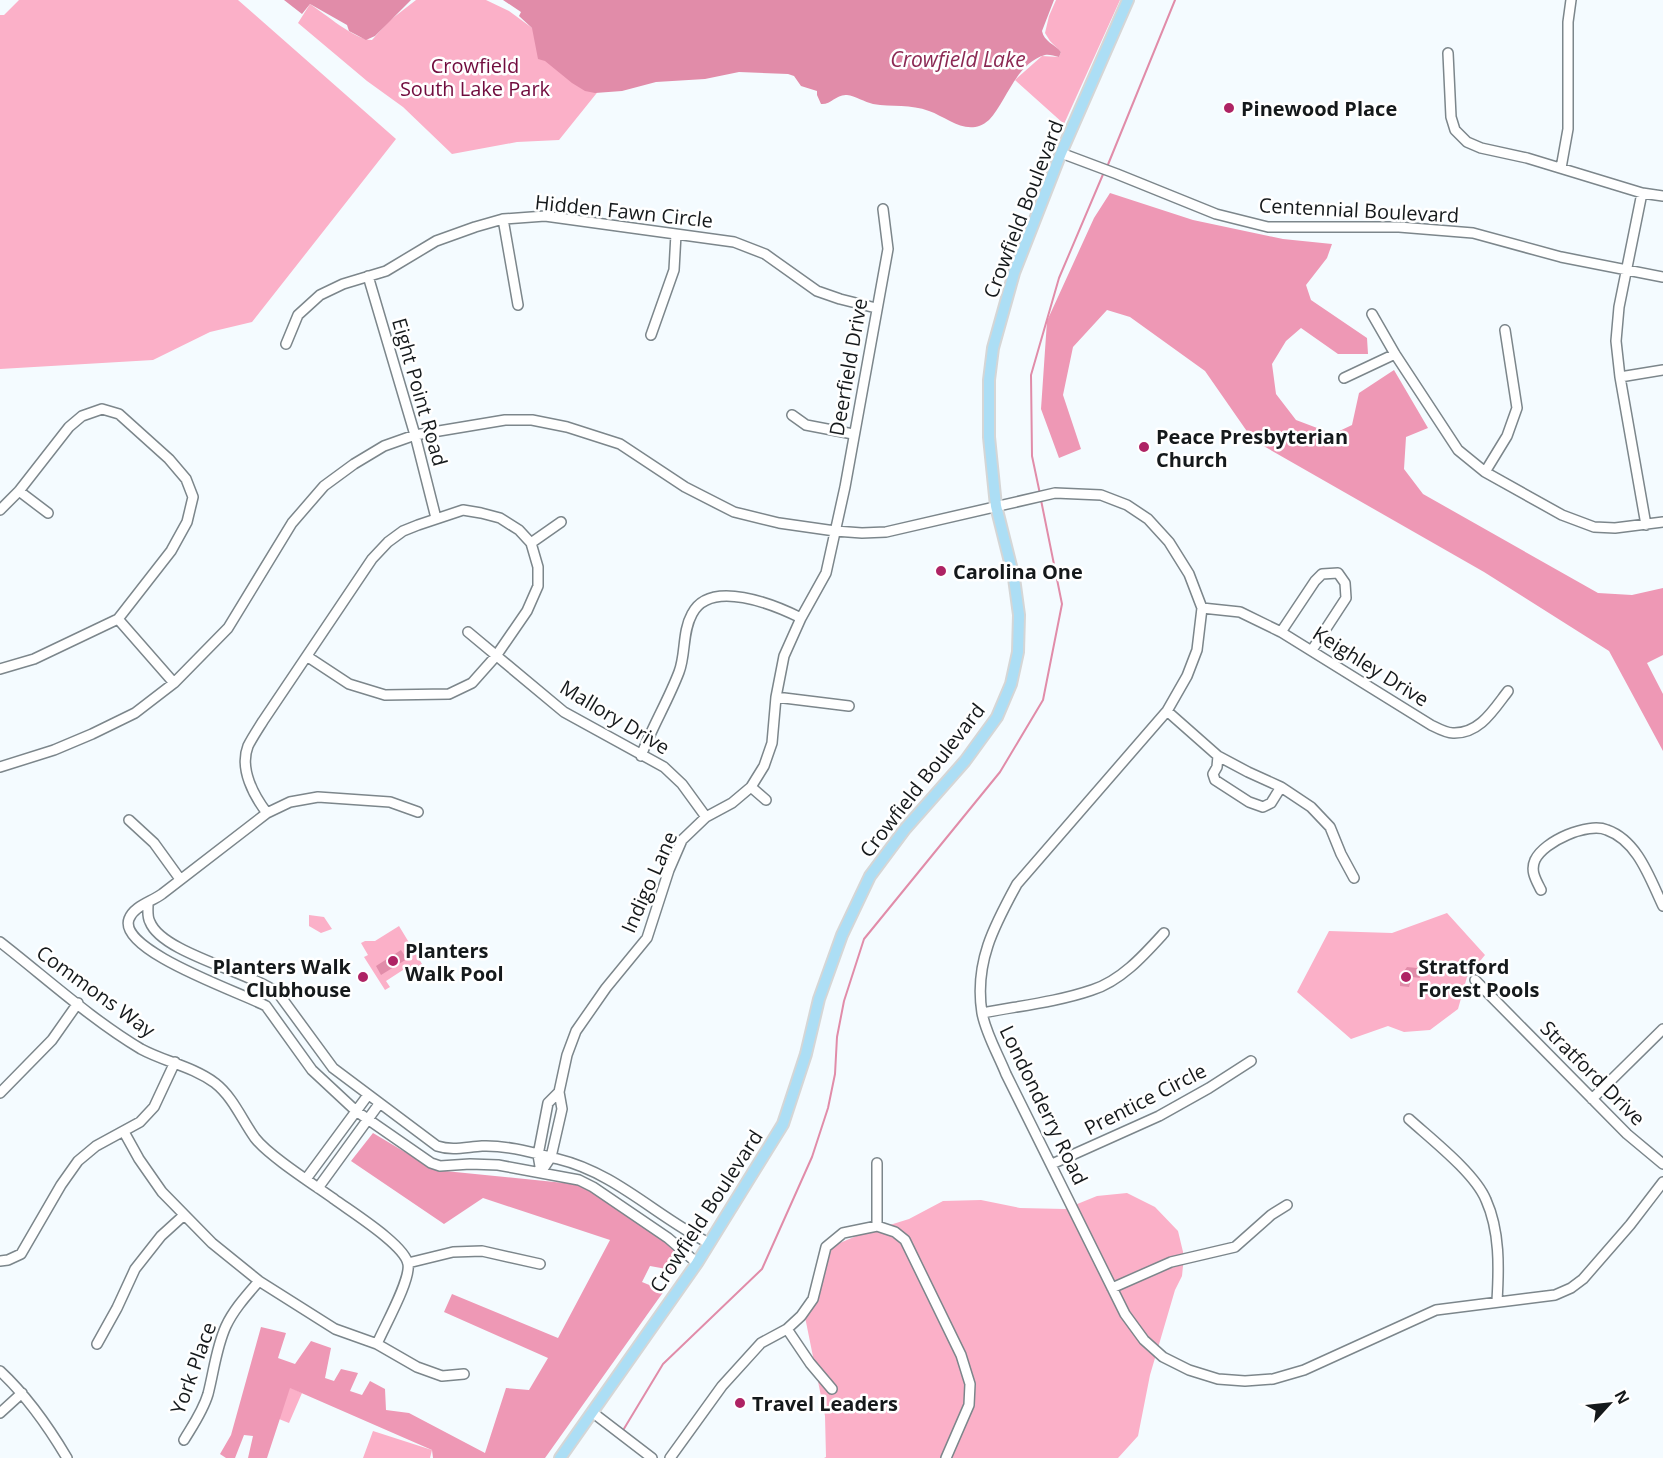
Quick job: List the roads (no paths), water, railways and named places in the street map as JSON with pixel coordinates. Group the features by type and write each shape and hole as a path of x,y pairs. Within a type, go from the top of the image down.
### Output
{"main road":[{"name":"Crowfield Boulevard","path":"560,1458 697,1263 783,1124 806,1054 819,999 842,935 870,876 904,829 965,761 997,717 1011,684 1018,652 1019,615 1014,578 996,506 989,437 989,380 993,348 1014,273 1062,153 1128,0"}],"street":[{"path":"1561,168 1568,129 1568,22 1571,0"},
{"path":"1448,53 1451,117 1455,130 1467,142 1481,148 1527,158 1642,193 1663,196"},
{"name":"Centennial Boulevard","path":"1062,153 1216,214 1268,227 1399,227 1473,233 1561,257 1663,277"},
{"path":"1642,193 1619,307 1616,342 1646,525"},
{"name":"Deerfield Drive","path":"835,531 888,249 883,209"},
{"name":"Hidden Fawn Circle","path":"286,344 298,315 320,295 343,284 386,271 436,241 503,219 544,216 734,242 765,254 817,291 840,300 876,308"},
{"path":"503,219 518,305"},
{"path":"651,335 674,270 676,234"},
{"name":"Eight Point Road","path":"368,276 415,435 436,518"},
{"path":"1372,314 1395,354 1458,450 1485,472 1562,515 1594,527 1615,528 1663,522"},
{"path":"1485,472 1507,436 1517,408 1505,330"},
{"path":"1344,378 1395,354"},
{"path":"1620,377 1663,370"},
{"path":"0,510 19,491 69,427 82,416 102,409 119,414 169,459 186,479 193,497 187,522 171,551 118,619 34,660 0,669"},
{"path":"792,415 806,425 854,435"},
{"name":"Londonderry Road","path":"0,767 92,735 135,713 174,684 228,628 292,523 324,486 384,446 415,435 505,420 531,420 567,427 620,444 685,486 734,512 779,523 835,531 886,532 1055,492 1101,495 1127,505 1148,519 1169,542 1189,574 1202,608 1197,650 1187,676 1167,711 1017,884 986,947 981,972 982,1013 1006,1074 1112,1288 1125,1314 1144,1340 1163,1357 1189,1370 1208,1376 1245,1381 1273,1379 1304,1370 1436,1310 1555,1295 1583,1279 1630,1225 1663,1182"},
{"path":"19,491 48,513"},
{"path":"267,813 254,795 247,770 247,748 372,559 388,542 404,531 463,510 500,518 519,530 531,543 538,567 538,586 527,611 496,656 472,683 449,694 386,695 349,684 308,657"},
{"path":"531,543 561,522"},
{"name":"Indigo Lane","path":"541,1172 551,1157 562,1109 559,1092 567,1055 576,1030 606,988 647,938 669,870 682,840 706,817 732,803 752,787 764,766 772,743 776,697 784,656 801,618 826,573 835,531"},
{"path":"1281,632 1315,581 1322,574 1338,573 1345,583 1346,598 1311,650"},
{"path":"641,756 651,729 680,670 692,612 707,599 725,596 743,597 779,607 801,618"},
{"name":"Keighley Drive","path":"1202,608 1240,612 1281,632 1431,725 1451,734 1469,731 1486,719 1508,691"},
{"path":"118,619 174,684"},
{"name":"Mallory Drive","path":"468,632 564,712 664,767 682,784 706,817"},
{"path":"776,697 849,706"},
{"path":"1167,711 1218,756 1281,787 1311,807 1330,827 1354,878"},
{"path":"1218,756 1217,767 1213,774 1215,780 1249,802 1263,807 1271,803 1281,787"},
{"path":"752,787 766,800"},
{"path":"418,812 390,802 318,797 290,802 267,813 147,904 138,907 129,920 132,933 175,965 193,975 266,1006 312,1070 356,1111 416,1154 440,1166 498,1165 579,1180 668,1238 697,1263"},
{"path":"129,820 154,843 180,879"},
{"path":"1541,890 1533,873 1534,860 1544,848 1581,830 1595,827 1608,830 1622,839 1636,853 1663,906"},
{"path":"147,904 151,925 177,947 270,987 278,993 333,1068 426,1140 444,1149 500,1147 551,1157 583,1167 615,1182 693,1235 709,1243"},
{"path":"982,1013 1093,990 1120,975 1164,933"},
{"name":"Commons Way","path":"0,942 142,1049 197,1071 217,1084 256,1139 306,1179 385,1236 401,1252 408,1263"},
{"name":"Stratford Drive","path":"1475,980 1627,1134 1663,1164"},
{"path":"0,1093 52,1040 78,1003"},
{"path":"275,1017 289,1007"},
{"path":"1592,1099 1663,1029"},
{"path":"297,1048 310,1037"},
{"name":"Prentice Circle","path":"1052,1164 1159,1116 1251,1061"},
{"path":"0,1261 21,1254 61,1185 78,1161 96,1146 140,1122 154,1107 175,1062"},
{"name":"Indigo Lane","path":"541,1172 538,1155 548,1103 559,1092"},
{"path":"306,1179 368,1095"},
{"path":"318,1188 379,1104"},
{"path":"1409,1119 1470,1176 1486,1198 1495,1229 1498,1258 1497,1301"},
{"path":"124,1132 162,1192 183,1216 259,1281 336,1329 377,1344 417,1367 442,1376 464,1374"},
{"path":"877,1226 878,1163"},
{"path":"1112,1288 1171,1262 1234,1247 1271,1215 1287,1205"},
{"path":"97,1344 135,1269 160,1236 183,1216"},
{"path":"670,1458 722,1386 761,1343 787,1329 801,1316 813,1299 826,1247 843,1233 877,1226 895,1232 905,1240 961,1355 970,1384 969,1405 946,1458"},
{"path":"377,1344 407,1276 408,1263 453,1252 482,1251 540,1264"},
{"name":"York Place","path":"184,1440 198,1418 207,1395 215,1357 226,1326 237,1306 259,1281"},
{"path":"787,1329 810,1363 832,1389"},
{"path":"2,1377 22,1393 67,1458"},
{"path":"0,1413 22,1393"},
{"path":"592,1412 652,1458"}],"water":[{"path":"284,0 411,0 375,36 366,40 349,31 347,25 310,4 302,14"},
{"name":"Crowfield Lake","path":"503,0 1054,0 1042,31 1045,38 1061,52 1059,57 1045,55 1035,59 1019,74 989,120 974,127 959,125 922,109 873,104 847,95 821,104 817,91 801,86 794,76 788,74 739,72 705,79 656,82 622,91 595,93 585,91 545,61 538,59 532,28 519,16 521,12"},
{"path":"401,950 407,959 381,975 376,966"},
{"name":"Stratford Forest Pools","path":"1407,967 1417,968 1420,978 1412,977 1409,987 1400,986 1400,977"}],"waterway":[{"path":"1107,167 1175,0"},
{"path":"1040,494 1032,456 1031,375 1059,278 1104,172"},
{"path":"622,1432 663,1364 762,1269 812,1157 828,1108 835,1074 837,1037 844,1001 864,939 1000,772 1043,700 1062,604 1041,500"}],"place":[{"name":"Pinewood Place","path":"1229,108"},
{"name":"Peace Presbyterian Church","path":"1144,447"},
{"name":"Carolina One","path":"941,571"},
{"name":"Planters Walk Pool","path":"393,961"},
{"name":"Planters Walk Clubhouse","path":"363,977"},
{"name":"Stratford Forest Pools","path":"1406,977"},
{"name":"Travel Leaders","path":"740,1403"}],"park label":[{"name":"Crowfield South Lake Park","path":"475,76"}]}
